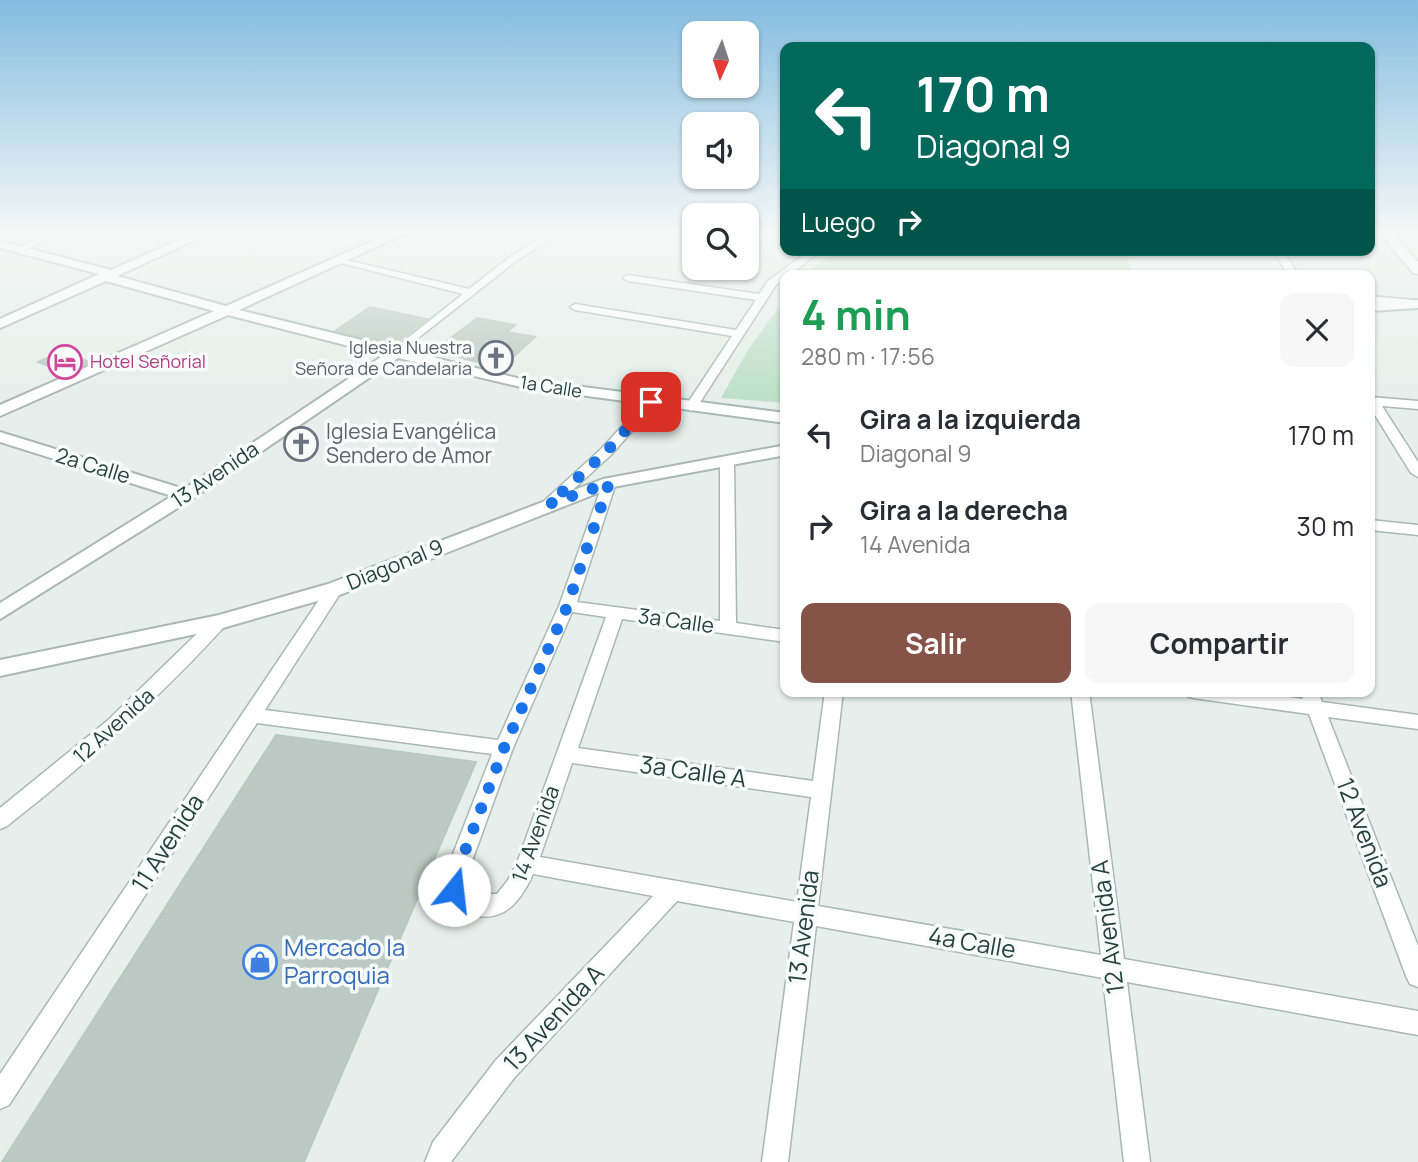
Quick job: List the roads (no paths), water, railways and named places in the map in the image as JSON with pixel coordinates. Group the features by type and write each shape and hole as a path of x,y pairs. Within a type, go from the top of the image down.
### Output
{"street":[{"path":"0,324 90,284"},
{"name":"1a Calle","path":"133,284 394,354 521,383 780,417"},
{"path":"0,411 283,284"},
{"path":"435,284 472,293"},
{"name":"13 Avenida","path":"0,612 186,495 394,354 483,284"},
{"path":"670,284 763,298"},
{"path":"691,407 771,284"},
{"path":"1375,300 1417,304"},
{"path":"1375,307 1417,304"},
{"path":"575,307 739,334"},
{"path":"1375,401 1418,405"},
{"path":"549,504 606,452 651,402"},
{"path":"1375,406 1418,473"},
{"name":"2a Calle","path":"0,437 186,495"},
{"name":"Diagonal 9","path":"0,668 219,622 335,589 609,483 780,451"},
{"path":"727,462 728,628"},
{"name":"14 Avenida","path":"609,483 567,607 504,748 457,872 454,890 461,902 498,905 507,902 527,864 616,613"},
{"path":"1375,526 1418,530"},
{"name":"11 Avenida","path":"0,1096 335,589"},
{"name":"3a Calle","path":"567,607 780,635"},
{"name":"12 Avenida","path":"0,820 50,782 166,679 219,622"},
{"name":"13 Avenida","path":"775,1162 833,697"},
{"name":"12 Avenida A","path":"1081,697 1137,1162"},
{"path":"1282,697 1312,699 1418,722"},
{"name":"12 Avenida","path":"1312,699 1418,976"},
{"path":"252,715 504,748"},
{"name":"3a Calle A","path":"565,754 822,790"},
{"name":"4a Calle","path":"527,864 1418,1023"},
{"name":"13 Avenida A","path":"440,1157 505,1069 673,890"}],"place":[{"name":"Iglesia Nuestra Señora de Candelaria","path":"496,358"},
{"name":"Hotel Señorial","path":"65,362"},
{"name":"Iglesia Evangélica Sendero de Amor","path":"301,444"},
{"name":"Mercado la Parroquia","path":"260,962"}]}
